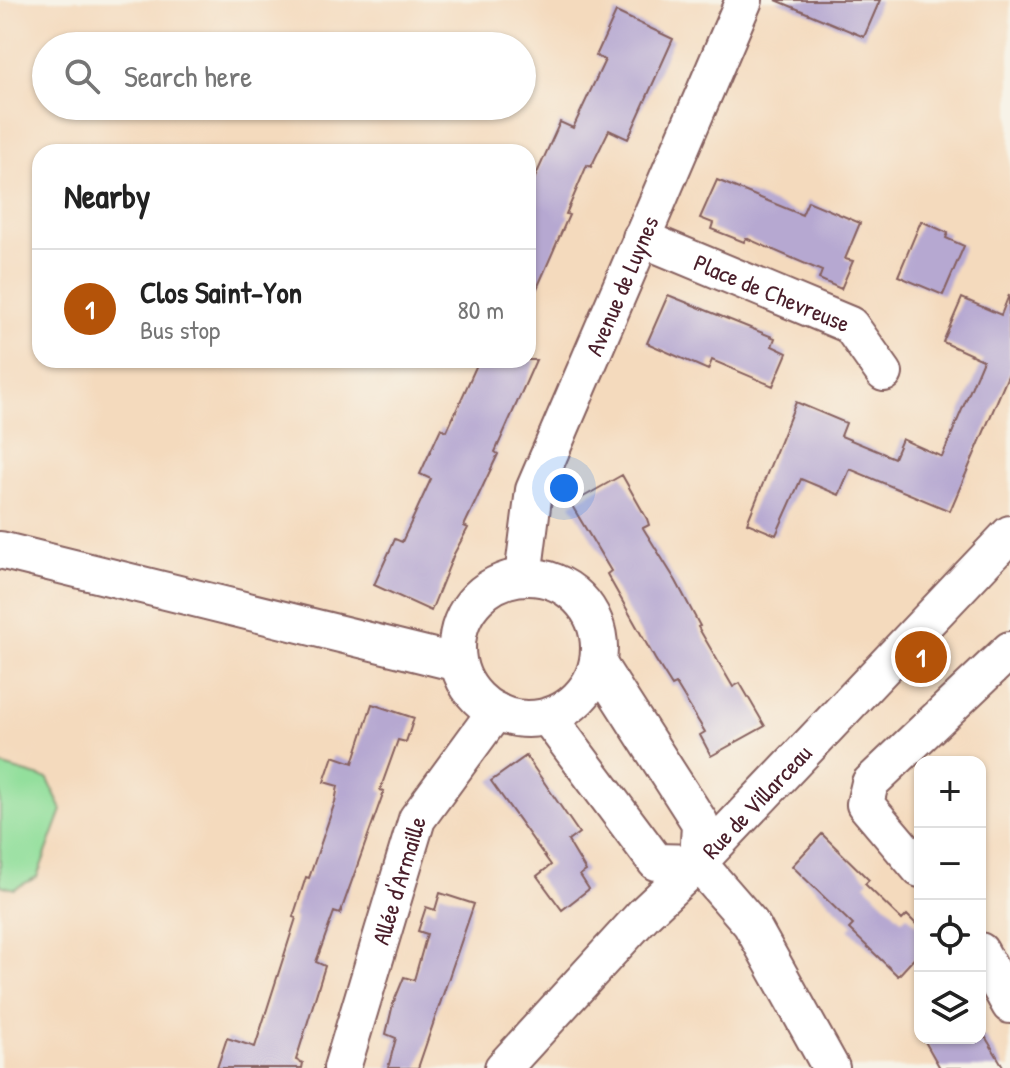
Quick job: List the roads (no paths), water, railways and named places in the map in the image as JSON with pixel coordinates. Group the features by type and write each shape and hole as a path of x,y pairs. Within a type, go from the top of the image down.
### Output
{"street":[{"name":"Avenue de Luynes","path":"523,577 534,490 744,0"},
{"name":"Place de Chevreuse","path":"641,238 850,325 884,373"},
{"name":"Rue de Villarceau","path":"503,1068 644,914 698,863 1010,534"},
{"path":"0,550 458,663"},
{"path":"523,577 545,579 566,588 582,602 594,621 599,642 598,664 591,681 580,697 548,717 512,718 496,711 480,701 468,686 458,663 460,627 469,608 484,593 503,582 523,577"},
{"path":"914,862 865,804 870,783 1010,650"},
{"path":"598,664 700,823 698,863 751,924 831,1068"},
{"name":"Allée d'Armaille","path":"342,1068 417,819 496,711"},
{"path":"548,717 656,862 698,863"},
{"path":"986,962 1010,1005"}],"place":[{"name":"Clos Saint-Yon","path":"921,657"}]}
